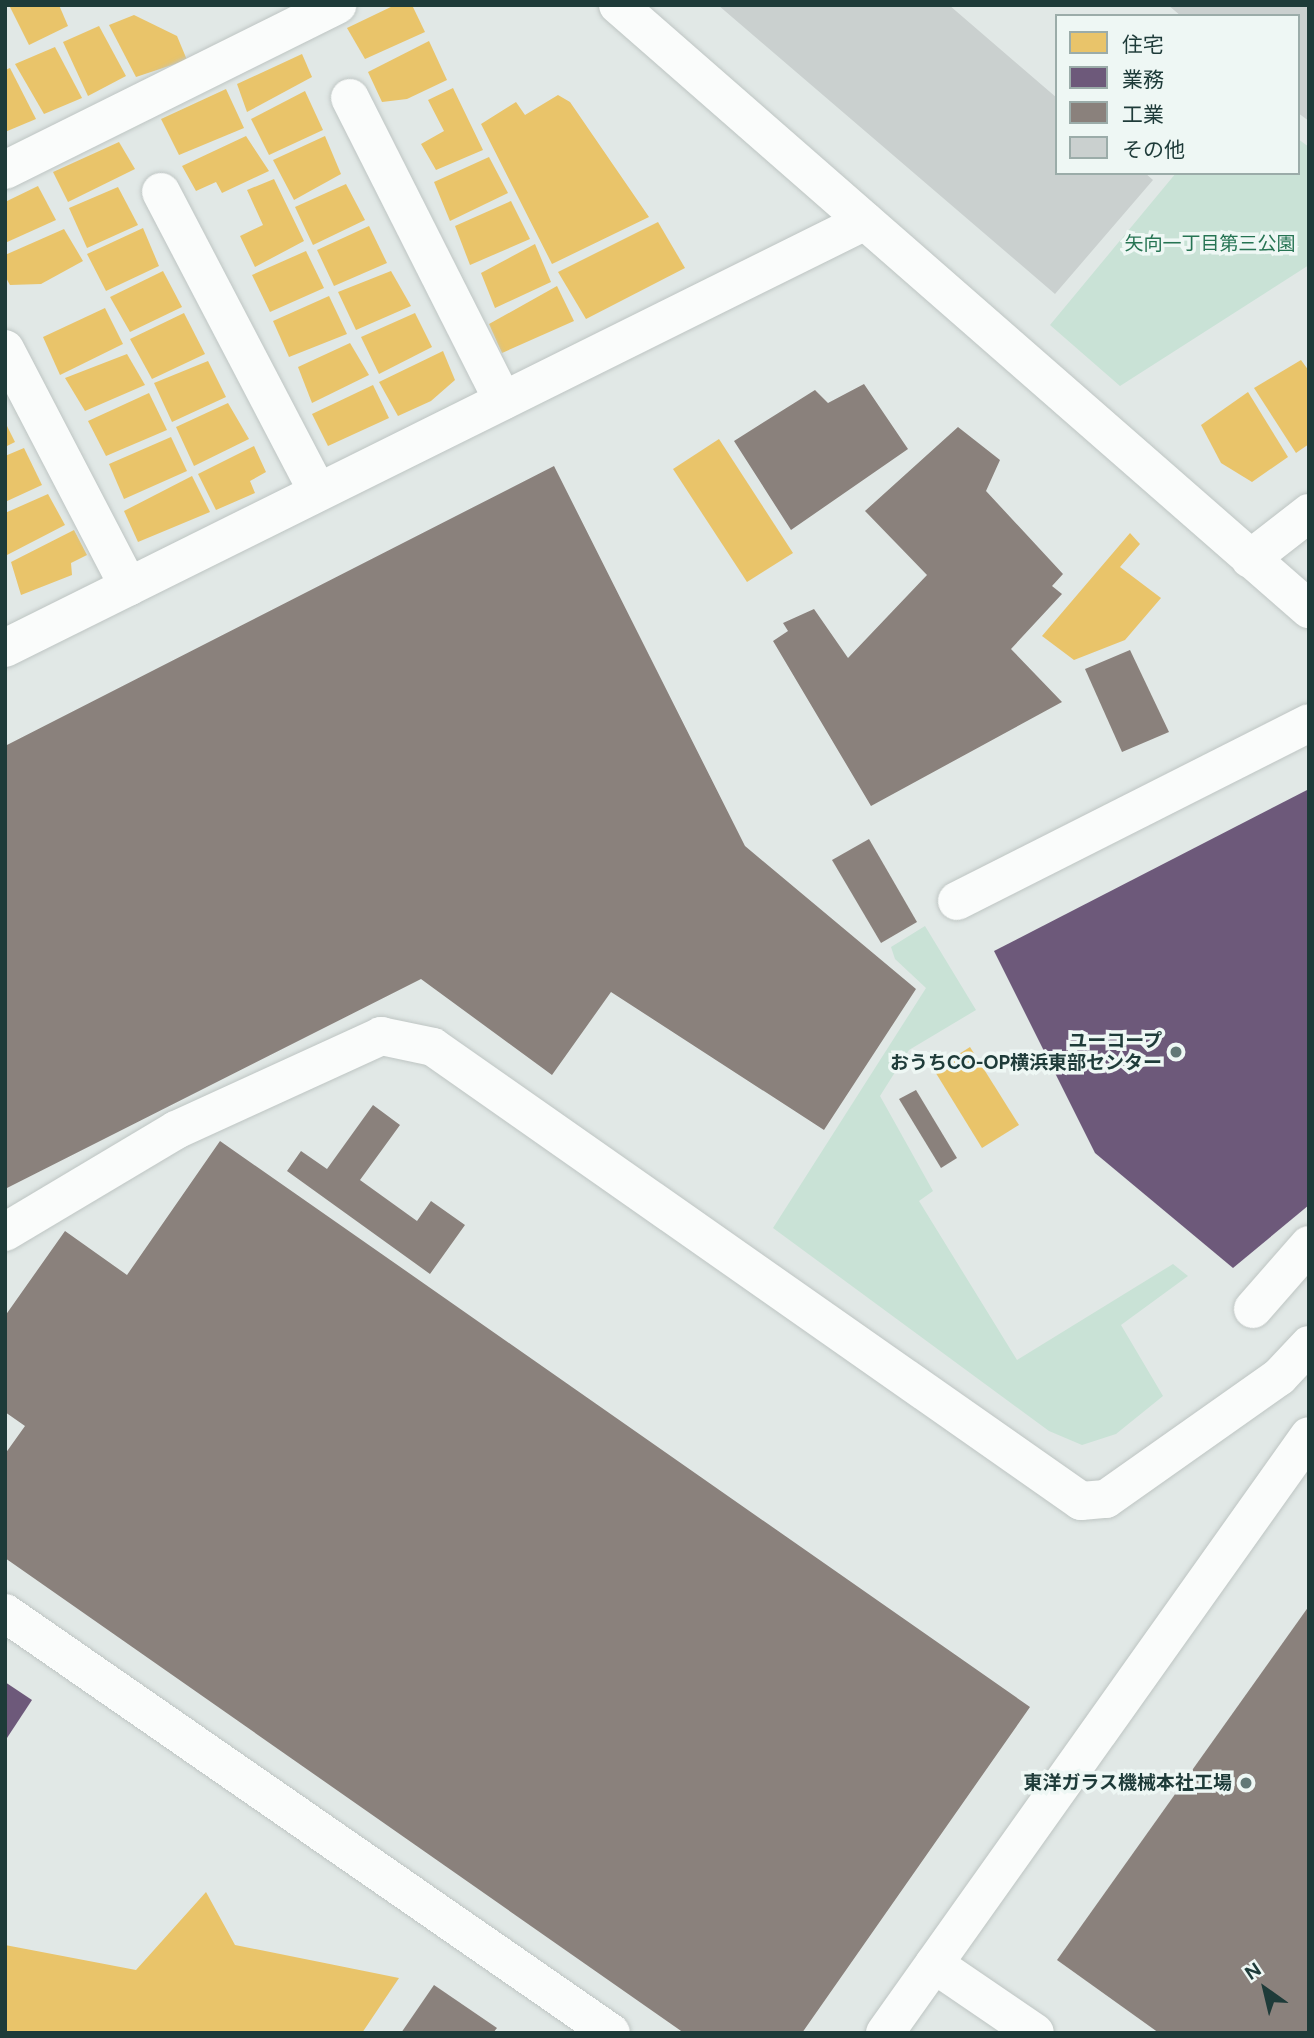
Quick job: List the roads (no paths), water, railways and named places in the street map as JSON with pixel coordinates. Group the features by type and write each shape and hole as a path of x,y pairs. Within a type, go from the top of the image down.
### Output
{"street":[{"path":"5,170 337,5"},
{"path":"618,5 1309,609"},
{"path":"350,99 503,401"},
{"path":"161,192 317,491"},
{"path":"5,648 865,221"},
{"path":"5,349 129,587"},
{"path":"1250,559 1309,513"},
{"path":"957,901 1309,723"},
{"path":"5,1232 176,1130 381,1036 433,1047 1081,1501 1106,1499 1279,1377 1309,1345"},
{"path":"1253,1309 1309,1245"},
{"path":"885,2033 1309,1436"},
{"path":"5,1613 611,2033"},
{"path":"934,1964 1035,2033"}],"place":[{"name":"ユーコープ おうちCO-OP横浜東部センター","path":"1176,1052"},
{"name":"東洋ガラス機械本社工場","path":"1246,1783"}],"park label":[{"name":"矢向一丁目第三公園","path":"1210,244"}]}
